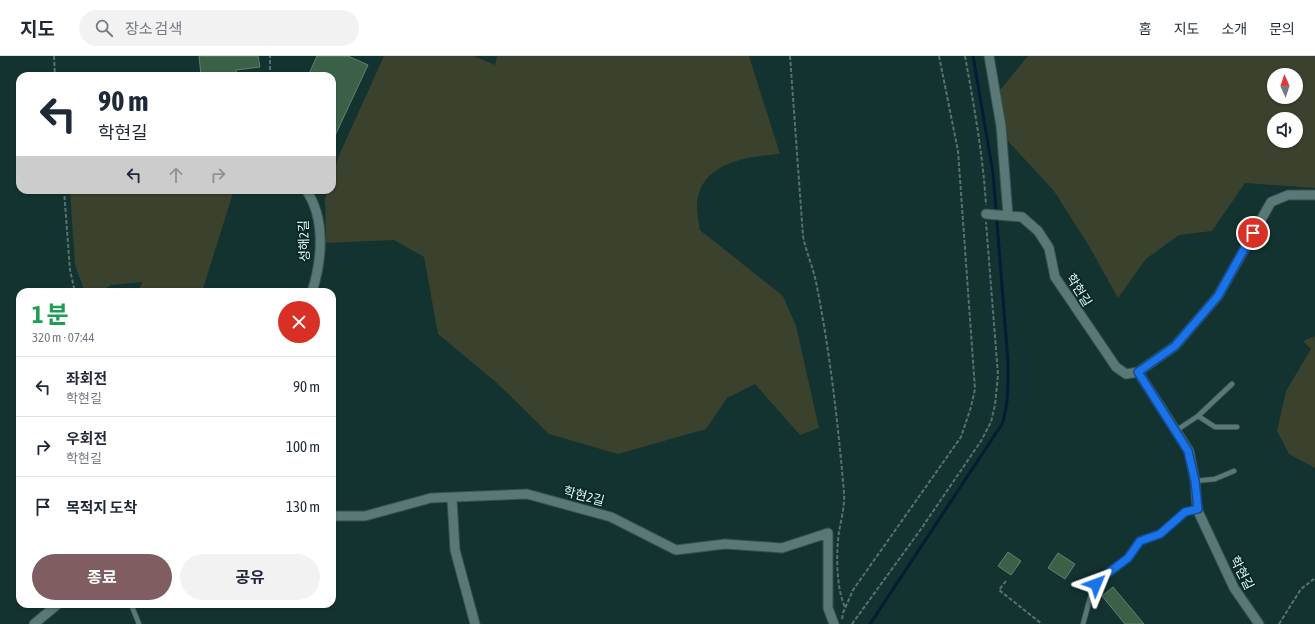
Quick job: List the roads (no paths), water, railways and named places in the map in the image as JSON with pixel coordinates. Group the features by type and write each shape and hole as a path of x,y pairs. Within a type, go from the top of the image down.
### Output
{"street":[{"path":"989,56 1001,126 1008,215"},
{"name":"성해2길","path":"309,194 312,198 318,222 320,250 317,277 313,288"},
{"path":"1138,372 1175,346 1218,296 1271,202 1288,195 1315,195"},
{"name":"학현길","path":"986,214 1022,217 1038,231 1050,248 1055,277 1116,367 1126,374 1138,372 1177,430 1188,451 1195,481 1198,509 1234,588 1259,624"},
{"name":"학현2길","path":"336,516 365,516 431,498 527,494 610,517 676,550 725,544 782,548 828,533 828,608 834,624"},
{"path":"452,498 455,550 475,624"},
{"path":"34,624 53,608"}],"lane":[{"path":"1177,430 1198,416 1232,384"},
{"path":"1198,416 1215,427 1237,427"},
{"path":"1195,481 1215,479 1234,471"},
{"path":"1083,624 1093,591 1104,576 1128,558 1140,541 1160,534 1185,512 1198,509"},
{"path":"133,608 139,624"}],"waterway":[{"path":"870,624 1002,424 1006,408 1008,393 1008,362 993,173 973,56"}]}
